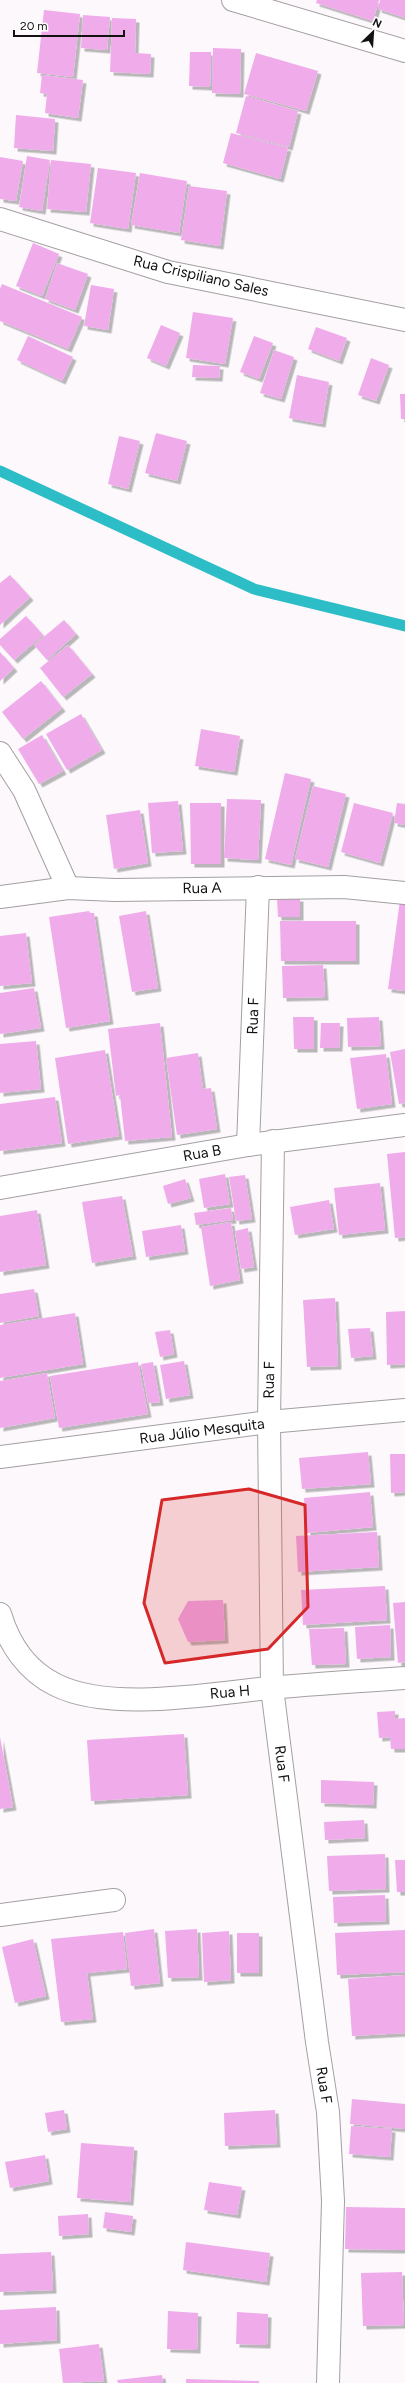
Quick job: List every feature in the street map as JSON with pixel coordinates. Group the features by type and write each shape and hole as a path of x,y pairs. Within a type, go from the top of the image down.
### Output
{"street":[{"path":"233,0 405,52"},
{"name":"Rua Crispiliano Sales","path":"0,219 168,272 405,320"},
{"path":"0,753 24,790 68,888"},
{"name":"Rua F","path":"248,1145 258,887"},
{"name":"Rua A","path":"0,897 68,888 115,890 344,887 405,893"},
{"name":"Rua B","path":"0,1188 248,1145 405,1124"},
{"name":"Rua F","path":"273,1142 269,1422 272,1688 317,2042 328,2112 332,2201 328,2383"},
{"name":"Rua Júlio Mesquita","path":"0,1457 269,1422 405,1410"},
{"name":"Rua H","path":"0,1614 5,1630 22,1660 56,1685 88,1695 138,1701 272,1688 405,1678"},
{"path":"0,1915 114,1900"}],"highlighted area":[{"path":"249,1489 305,1505 308,1607 268,1649 165,1663 144,1603 162,1500"}],"building":[{"path":"317,0 379,0 373,21 316,3"},
{"path":"380,0 405,0 405,18 378,9"},
{"path":"44,10 80,14 73,77 37,73"},
{"path":"83,15 110,17 107,50 81,48"},
{"path":"112,18 136,19 135,53 151,54 150,74 110,72"},
{"path":"213,48 241,49 240,94 212,93"},
{"path":"190,52 211,52 210,87 189,86"},
{"path":"256,53 318,71 306,111 244,94"},
{"path":"42,75 83,80 78,118 45,113 47,94 40,93"},
{"path":"246,96 298,111 289,147 236,133"},
{"path":"16,115 55,119 53,151 14,148"},
{"path":"231,133 288,148 280,179 223,163"},
{"path":"27,156 50,160 42,211 19,207"},
{"path":"0,157 23,161 16,201 0,199"},
{"path":"51,160 91,164 86,212 47,209"},
{"path":"98,168 136,173 128,229 90,223"},
{"path":"140,173 187,181 179,233 131,225"},
{"path":"189,186 227,191 220,246 181,240"},
{"path":"33,243 59,254 42,296 16,286"},
{"path":"57,263 88,274 75,310 45,299"},
{"path":"2,284 82,317 68,349 0,321 0,289"},
{"path":"91,285 114,289 108,330 84,326"},
{"path":"193,312 233,318 225,364 186,358"},
{"path":"161,325 180,333 166,366 147,358"},
{"path":"316,327 347,338 339,361 308,349"},
{"path":"28,336 73,357 62,381 17,360"},
{"path":"254,336 273,343 259,379 240,372"},
{"path":"274,350 294,357 281,399 260,393"},
{"path":"371,358 389,365 376,401 358,395"},
{"path":"193,365 220,366 219,378 192,377"},
{"path":"297,375 329,382 322,424 289,418"},
{"path":"400,394 405,394 405,419 401,419"},
{"path":"156,433 187,441 177,481 145,473"},
{"path":"119,436 140,441 128,489 108,484"},
{"path":"10,575 30,597 0,625 0,583"},
{"path":"26,616 43,635 14,660 0,645 0,639"},
{"path":"64,620 76,634 47,660 34,645"},
{"path":"68,645 92,674 63,697 40,668"},
{"path":"0,652 14,668 0,681"},
{"path":"41,681 62,708 23,739 2,712"},
{"path":"81,714 102,750 67,770 46,734"},
{"path":"201,729 240,736 234,772 195,766"},
{"path":"42,735 63,771 39,784 18,749"},
{"path":"285,773 311,779 291,865 265,859"},
{"path":"313,786 346,794 328,867 295,859"},
{"path":"227,799 261,800 258,860 224,858"},
{"path":"178,801 183,851 152,853 148,803"},
{"path":"190,803 221,803 221,864 191,864"},
{"path":"354,803 393,813 380,863 341,852"},
{"path":"397,803 405,804 405,825 394,823"},
{"path":"140,810 148,863 114,869 106,815"},
{"path":"277,898 300,898 300,917 278,917"},
{"path":"400,900 405,901 405,991 388,989"},
{"path":"89,911 90,913 94,913 110,1021 66,1028 49,917"},
{"path":"146,911 158,988 132,992 119,916"},
{"path":"280,921 356,921 356,961 281,961"},
{"path":"26,933 32,983 0,986 0,936"},
{"path":"323,965 325,997 283,998 282,966"},
{"path":"34,988 41,1028 0,1034 0,993"},
{"path":"293,1017 314,1017 314,1049 294,1049"},
{"path":"379,1017 381,1046 348,1047 347,1018"},
{"path":"160,1023 172,1137 125,1141 120,1095 116,1096 108,1029"},
{"path":"321,1023 340,1023 339,1048 320,1048"},
{"path":"36,1041 41,1089 0,1093 0,1044"},
{"path":"405,1049 405,1103 399,1104 390,1052"},
{"path":"105,1050 119,1136 68,1144 55,1058"},
{"path":"198,1053 203,1089 211,1088 217,1129 177,1135 166,1058"},
{"path":"386,1054 392,1104 357,1109 350,1058"},
{"path":"55,1097 62,1143 0,1151 0,1104"},
{"path":"405,1152 405,1237 395,1238 387,1154"},
{"path":"225,1174 230,1204 204,1208 199,1179"},
{"path":"245,1175 252,1219 236,1221 229,1177"},
{"path":"185,1179 191,1198 168,1204 163,1186"},
{"path":"380,1183 385,1230 339,1235 334,1188"},
{"path":"122,1196 133,1256 92,1263 82,1202"},
{"path":"329,1200 334,1229 295,1235 290,1207"},
{"path":"231,1208 233,1220 196,1225 194,1213"},
{"path":"37,1210 46,1265 0,1272 0,1216"},
{"path":"231,1222 240,1280 210,1286 201,1227"},
{"path":"181,1225 185,1251 146,1257 142,1231"},
{"path":"248,1228 254,1267 241,1269 235,1231"},
{"path":"34,1289 39,1316 0,1323 0,1294"},
{"path":"335,1298 338,1366 307,1367 303,1300"},
{"path":"405,1311 405,1364 387,1365 386,1312"},
{"path":"75,1313 83,1364 0,1378 0,1325"},
{"path":"370,1328 373,1356 351,1358 348,1329"},
{"path":"170,1330 174,1354 160,1357 155,1332"},
{"path":"184,1361 190,1395 166,1399 160,1365"},
{"path":"138,1362 148,1414 59,1428 50,1376"},
{"path":"153,1362 160,1402 148,1403 141,1364"},
{"path":"47,1373 55,1418 0,1428 0,1381"},
{"path":"368,1452 371,1484 302,1489 299,1458"},
{"path":"390,1454 405,1454 405,1492 391,1493"},
{"path":"370,1492 373,1527 307,1533 304,1498"},
{"path":"377,1532 379,1567 298,1572 296,1536"},
{"path":"385,1586 387,1620 303,1625 301,1590"},
{"path":"223,1600 225,1640 188,1642 178,1619 188,1601"},
{"path":"405,1602 405,1662 398,1663 393,1603"},
{"path":"390,1625 391,1657 357,1659 355,1627"},
{"path":"344,1628 346,1664 312,1665 309,1629"},
{"path":"395,1711 395,1719 405,1718 405,1749 391,1749 390,1737 379,1738 377,1712"},
{"path":"184,1734 188,1795 91,1801 87,1740"},
{"path":"0,1737 13,1807 0,1809"},
{"path":"321,1780 374,1782 373,1805 321,1803"},
{"path":"364,1820 365,1838 325,1840 324,1822"},
{"path":"385,1854 386,1889 329,1891 327,1856"},
{"path":"395,1860 405,1860 405,1892 397,1892"},
{"path":"385,1895 386,1921 334,1923 333,1897"},
{"path":"154,1929 160,1983 131,1986 125,1933"},
{"path":"197,1929 199,1977 168,1978 165,1931"},
{"path":"405,1930 405,1972 337,1975 335,1933"},
{"path":"229,1931 231,1980 204,1982 202,1933"},
{"path":"123,1932 127,1969 87,1973 93,2019 61,2022 51,1939"},
{"path":"237,1933 259,1933 259,1973 237,1973"},
{"path":"33,1939 46,1996 15,2003 2,1947"},
{"path":"405,1975 405,2033 352,2036 348,1979"},
{"path":"352,2099 405,2104 405,2129 350,2124"},
{"path":"64,2110 67,2129 48,2132 45,2113"},
{"path":"275,2110 277,2144 225,2146 224,2113"},
{"path":"351,2126 392,2129 390,2157 349,2154"},
{"path":"81,2143 134,2147 130,2202 77,2198"},
{"path":"45,2155 49,2181 10,2188 5,2162"},
{"path":"209,2182 242,2187 237,2215 204,2210"},
{"path":"346,2207 405,2208 405,2250 345,2249"},
{"path":"105,2212 133,2216 131,2232 103,2228"},
{"path":"88,2214 89,2234 59,2236 58,2216"},
{"path":"186,2242 270,2253 266,2282 183,2270"},
{"path":"51,2252 53,2290 0,2292 0,2254"},
{"path":"402,2272 404,2325 363,2326 361,2273"},
{"path":"56,2307 57,2340 0,2344 0,2310"},
{"path":"168,2311 198,2313 197,2350 167,2349"},
{"path":"237,2312 268,2314 267,2345 236,2344"},
{"path":"99,2344 104,2381 63,2383 59,2349"},
{"path":"162,2375 163,2383 118,2383 117,2380"},
{"path":"186,2379 259,2381 259,2383 186,2383"}],"waterway":[{"path":"0,471 254,589 405,626"}]}
